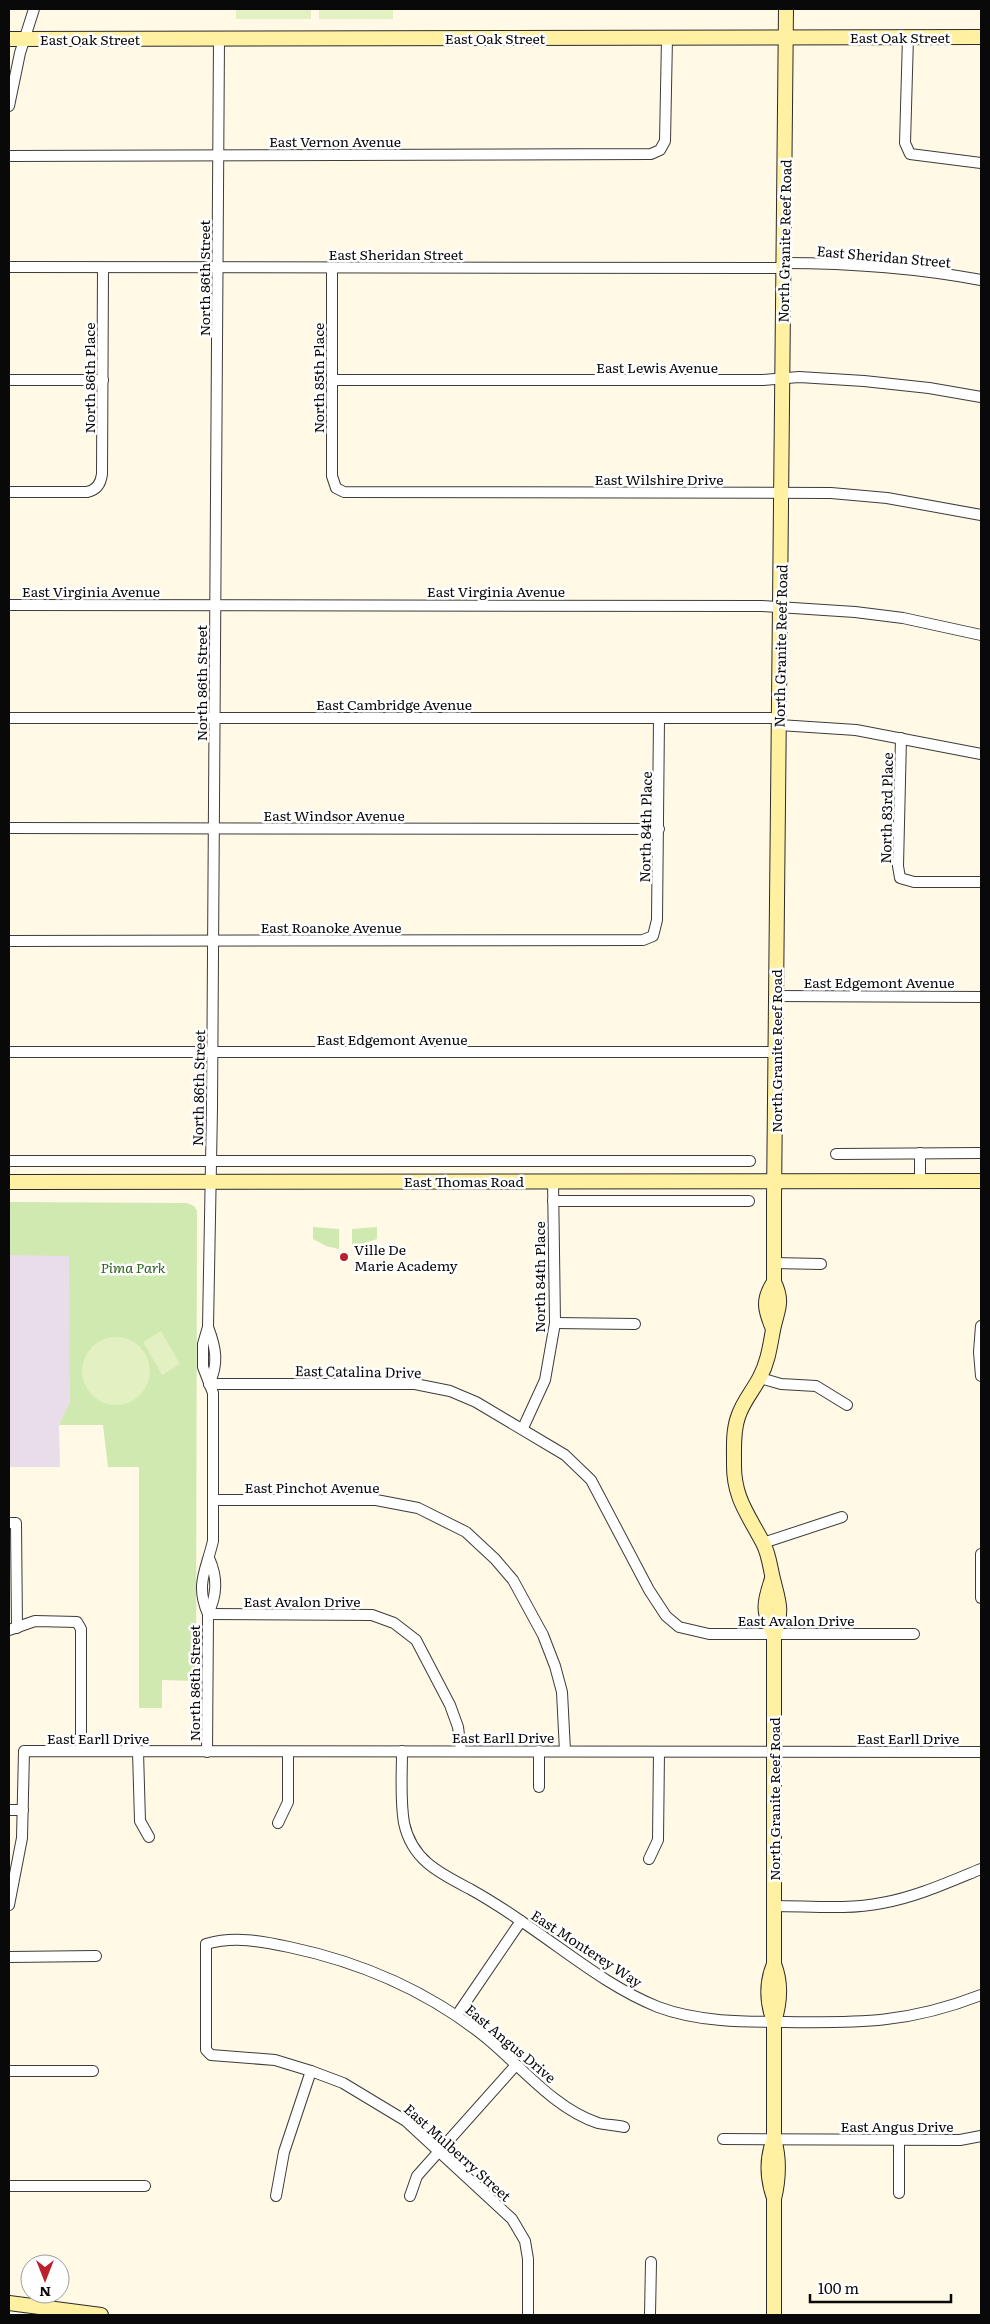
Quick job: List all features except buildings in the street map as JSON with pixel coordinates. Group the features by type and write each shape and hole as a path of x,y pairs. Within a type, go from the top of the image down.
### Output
{"street":[{"path":"9,106 24,39 34,9"},
{"name":"North Granite Reef Road","path":"774,2315 774,2199 779,2181 779,2154 774,2139 774,2022 779,2006 779,1977 774,1964 774,1634 780,1618 780,1602 763,1543 739,1501 734,1464 735,1426 738,1415 745,1400 760,1378 768,1358 773,1329 779,1313 779,1294 774,1282 774,1180 786,9"},
{"path":"908,37 904,143 910,154 981,163"},
{"name":"East Oak Street","path":"9,38 981,37"},
{"name":"East Vernon Avenue","path":"9,156 645,155 660,150 665,136 667,38"},
{"name":"North 86th Street","path":"207,1752 208,1614 215,1599 215,1572 209,1558 212,1541 213,1500 213,1393 203,1367 203,1344 208,1327 212,1052 219,39"},
{"name":"East Sheridan Street","path":"9,267 882,266 981,280"},
{"name":"North 86th Place","path":"9,492 81,492 92,491 97,488 102,474 103,268"},
{"name":"North 85th Place","path":"332,268 332,476 336,488"},
{"name":"East Lewis Avenue","path":"332,380 782,379 799,377 929,388 981,397"},
{"path":"9,380 103,380"},
{"name":"East Wilshire Drive","path":"336,488 348,492 831,493 887,498 981,515"},
{"name":"East Virginia Avenue","path":"9,605 780,607 855,612 903,618 981,635"},
{"name":"East Cambridge Avenue","path":"9,718 659,718 779,721 856,730 981,754"},
{"name":"North 84th Place","path":"653,936 658,920 659,718"},
{"name":"North 83rd Place","path":"901,738 898,866 900,878 914,882 981,882"},
{"name":"East Windsor Avenue","path":"9,828 659,828"},
{"name":"East Roanoke Avenue","path":"9,941 639,941 653,936"},
{"name":"East Edgemont Avenue","path":"776,996 981,996"},
{"name":"East Edgemont Avenue","path":"9,1052 775,1052"},
{"path":"920,1153 920,1180"},
{"path":"836,1154 981,1154"},
{"name":"East Thomas Road","path":"9,1162 750,1161"},
{"name":"North 84th Place","path":"523,1428 545,1380 555,1323 553,1180"},
{"name":"East Thomas Road","path":"9,1182 981,1181"},
{"path":"553,1201 749,1201"},
{"path":"774,1263 821,1264"},
{"path":"555,1323 635,1324"},
{"path":"981,1326 979,1352 981,1376"},
{"path":"760,1378 781,1384 816,1386 847,1405"},
{"name":"East Catalina Drive","path":"209,1384 415,1384 450,1391 476,1402 523,1428 565,1455 591,1480 658,1606 679,1627"},
{"name":"East Pinchot Avenue","path":"213,1500 376,1500 418,1508 466,1532 495,1559 513,1580 543,1635 555,1666 562,1692 565,1751"},
{"path":"763,1543 842,1518"},
{"path":"12,1523 13,1629 35,1621 77,1622 81,1629 81,1751"},
{"path":"981,1554 981,1598"},
{"name":"East Avalon Drive","path":"208,1614 372,1615 394,1624 416,1640 450,1705 458,1727 461,1751"},
{"name":"East Avalon Drive","path":"679,1627 709,1634 914,1634"},
{"name":"East Earll Drive","path":"23,1810 24,1751 981,1752"},
{"name":"East Monterey Way","path":"402,1751 404,1821 408,1838 418,1854 432,1869 521,1921 605,1980 632,1996 660,2008 692,2016 726,2021 858,2023 888,2020 949,2008 981,1995"},
{"path":"539,1751 539,1787"},
{"path":"138,1752 140,1821 149,1837"},
{"path":"278,1823 288,1802 288,1752"},
{"path":"649,1859 658,1840 658,1752"},
{"path":"9,1810 23,1810 20,1854 9,1905"},
{"path":"774,1906 823,1907 882,1904 907,1897 981,1869"},
{"path":"457,2016 521,1921"},
{"name":"East Angus Drive","path":"206,2050 206,1944 227,1939 260,1941 318,1953 379,1974 413,1990 457,2016 541,2087 572,2110 598,2123 624,2127"},
{"path":"9,1957 96,1956"},
{"name":"East Mulberry Street","path":"206,2050 211,2055 275,2060 311,2070 343,2083 376,2101 406,2121 512,2219 525,2241 528,2259 528,2315"},
{"path":"410,2196 418,2176 516,2065"},
{"path":"276,2196 284,2152 311,2070"},
{"path":"9,2071 93,2071"},
{"name":"East Angus Drive","path":"723,2139 960,2140 981,2136"},
{"path":"899,2140 899,2193"},
{"path":"9,2186 145,2186"},
{"path":"650,2262 650,2315"},
{"path":"9,2303 101,2315"}],"shaded area":[{"path":"9,1255 70,1255 70,1402 59,1425 60,1467 9,1467"}],"green space":[{"path":"236,9 311,9 311,19 236,19"},
{"path":"319,9 393,9 393,19 319,19"},
{"name":"Pima Park","path":"9,1202 187,1203 194,1206 197,1211 196,1681 162,1680 162,1708 139,1708 139,1467 108,1467 103,1425 59,1425 70,1402 69,1256 9,1255"},
{"path":"313,1227 339,1229 339,1249 326,1246 313,1239"},
{"path":"377,1227 377,1239 352,1247 352,1229"},
{"path":"161,1331 180,1364 162,1375 143,1342"},
{"path":"109,1337 123,1337 135,1342 145,1352 150,1364 150,1378 145,1390 135,1400 123,1405 109,1405 97,1400 87,1390 82,1378 82,1364 87,1352 97,1342"}],"place":[{"name":"Ville De Marie Academy","path":"344,1257"}]}
